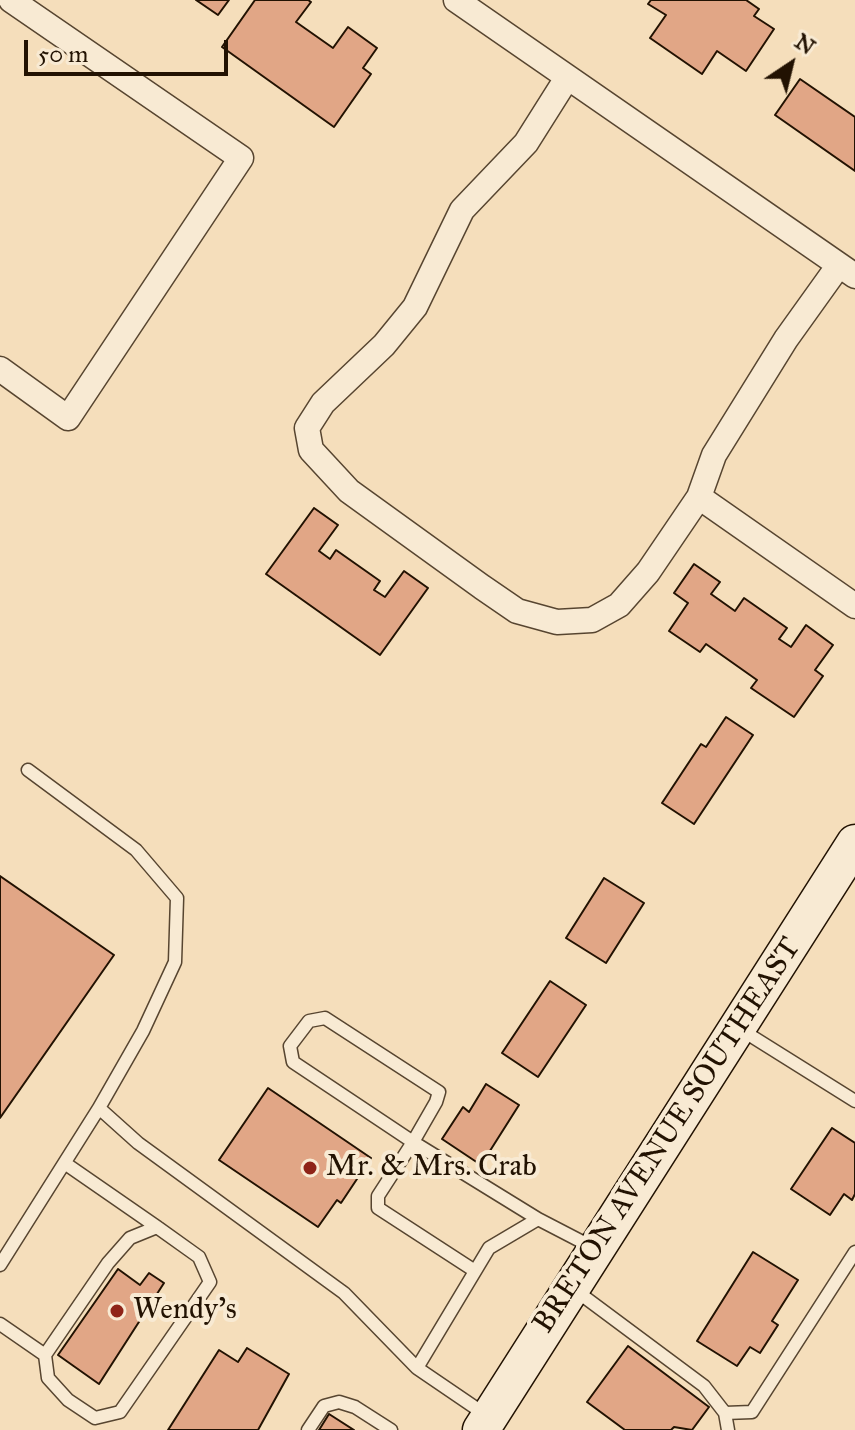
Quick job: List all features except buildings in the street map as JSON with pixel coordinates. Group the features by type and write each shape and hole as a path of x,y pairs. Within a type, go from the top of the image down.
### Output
{"main road":[{"name":"BRETON AVENUE SOUTHEAST","path":"485,1423 855,843"}],"street":[{"path":"0,369 68,418 241,158 11,0"},
{"path":"456,0 847,270 786,339 714,455 699,497 648,572 619,605 592,620 557,622 517,611 349,491 327,471 311,450 307,428 323,403 384,345 415,307 462,210 526,143 567,78"},
{"path":"699,497 855,606"}],"lane":[{"path":"0,1265 99,1108 143,1031 175,962 177,898 136,850 28,770"},
{"path":"475,1271 378,1208 378,1196 413,1142 439,1092 325,1018 309,1021 290,1046 293,1062 413,1142 538,1219 596,1249"},
{"path":"737,1027 855,1101"},
{"path":"99,1108 138,1143 344,1293 417,1368 485,1423"},
{"path":"66,1164 157,1227 199,1257 210,1282 120,1412 95,1418 68,1400 48,1378 45,1355 108,1263 130,1238 157,1227"},
{"path":"417,1368 489,1248 538,1219"},
{"path":"725,1413 752,1412 855,1252"},
{"path":"571,1288 689,1373 725,1413 728,1430"},
{"path":"0,1324 45,1355"},
{"path":"308,1430 324,1406 339,1402 355,1407 391,1430"}],"place":[{"name":"Mr. & Mrs. Crab","path":"310,1168"},
{"name":"Wendy's","path":"117,1311"}]}
